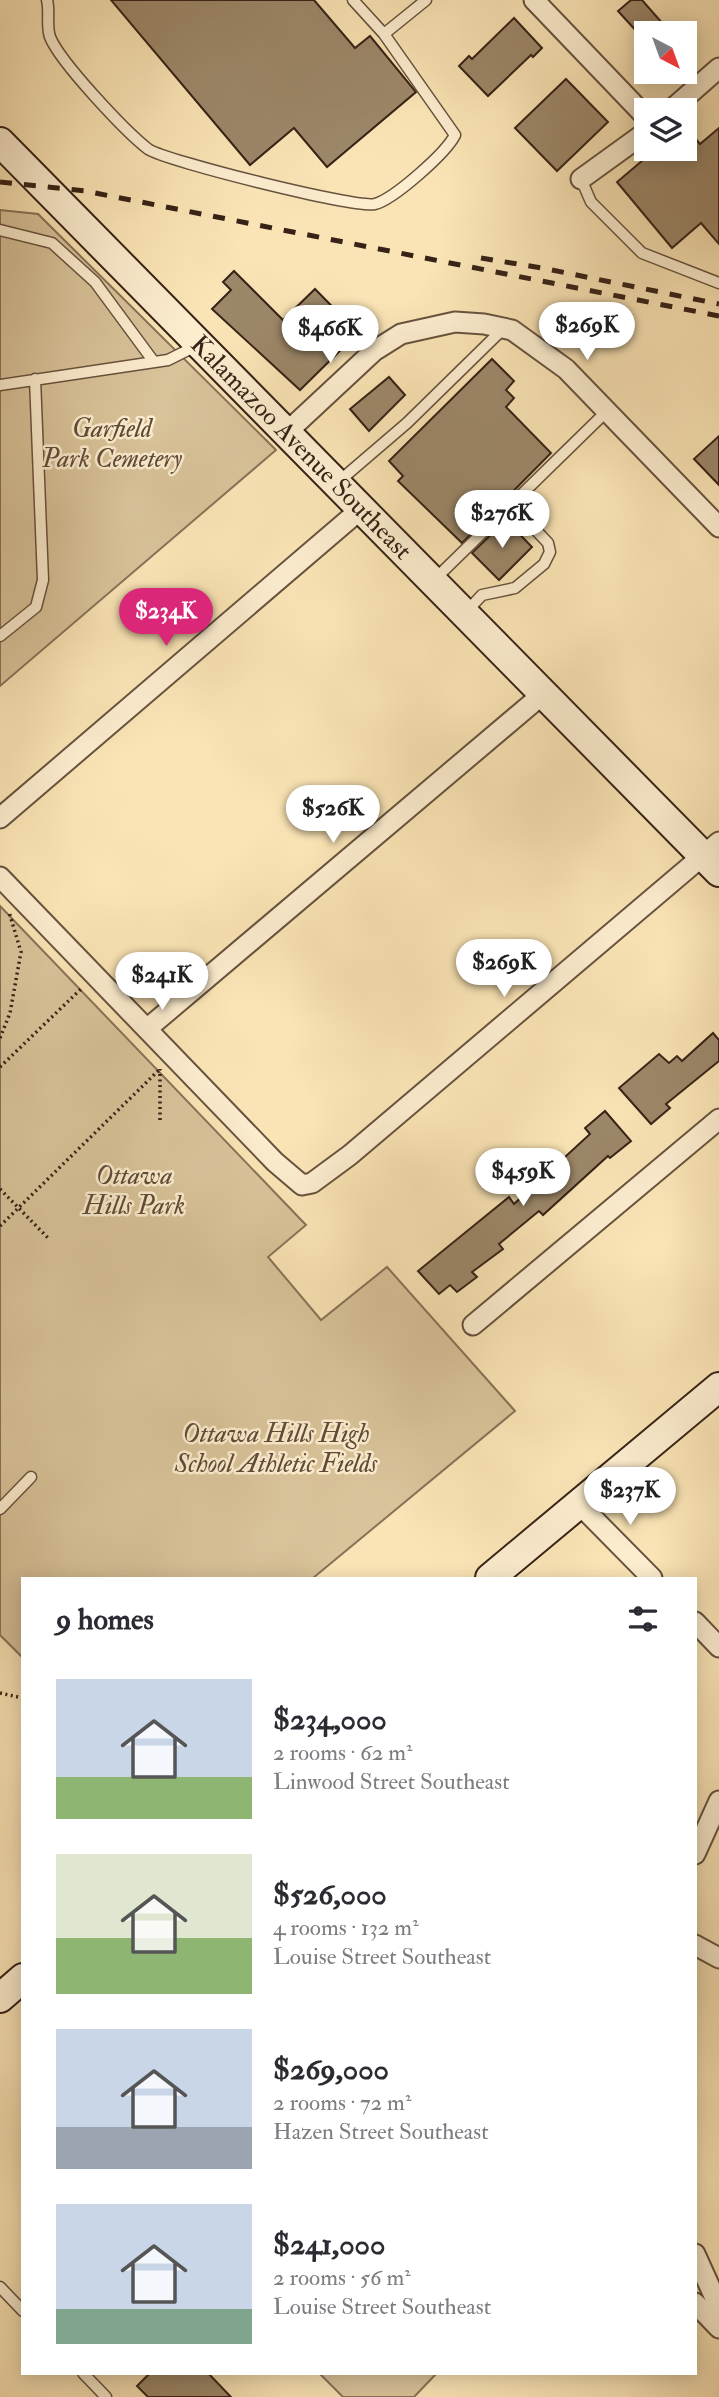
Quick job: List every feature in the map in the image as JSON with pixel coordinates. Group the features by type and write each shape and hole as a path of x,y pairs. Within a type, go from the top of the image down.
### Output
{"main road":[{"name":"Kalamazoo Avenue Southeast","path":"0,142 543,694 714,857"},
{"path":"491,1577 719,1387"},
{"path":"0,1998 21,1980"}],"street":[{"path":"534,0 634,104"},
{"path":"685,98 719,68"},
{"path":"582,179 634,141"},
{"path":"286,432 374,351 401,334 456,322 503,328 541,348 608,411 719,527"},
{"path":"0,818 361,509"},
{"path":"148,1028 543,694"},
{"path":"0,877 275,1162 302,1185 312,1183 349,1155 714,857"},
{"path":"473,1325 719,1119"},
{"path":"579,1504 651,1577"},
{"path":"697,1624 719,1647"},
{"path":"697,1850 719,1801"},
{"path":"697,1946 719,1958"},
{"path":"697,2258 719,2306"},
{"path":"697,2305 719,2328"}],"lane":[{"path":"47,0 49,35 59,52 100,101 150,150 189,165 268,185 373,205 392,196 451,142 455,135 384,34 353,0"},
{"path":"384,34 426,0"},
{"path":"582,179 591,202 642,253 719,283"},
{"path":"0,230 52,243 95,282 154,362"},
{"path":"337,484 407,423 503,328"},
{"path":"0,385 167,360 199,345"},
{"path":"0,636 36,607 43,580 35,379"},
{"path":"433,582 608,411"},
{"path":"465,614 482,595 515,588 532,576 550,552 548,543 512,505"},
{"path":"0,1509 32,1478"},
{"path":"0,2287 21,2309"},
{"path":"85,2375 106,2397"}],"path":[{"path":"0,1038 10,1013 20,952 9,912"},
{"path":"0,1067 83,987"},
{"path":"0,1226 160,1069 160,1120"},
{"path":"0,1189 50,1240"},
{"path":"0,1693 21,1698"}],"green space":[{"name":"Garfield Park Cemetery","path":"0,210 38,214 276,450 0,686"},
{"name":"Ottawa Hills High School Athletic Fields","path":"0,906 306,1225 268,1257 321,1320 387,1267 515,1411 314,1577 21,1577 21,1656 0,1635"},
{"path":"321,2375 435,2375 414,2397 343,2397"}],"building":[{"path":"111,0 314,0 355,48 370,36 416,92 327,167 294,128 250,165"},
{"path":"631,0 642,0 660,21 634,21 634,29 618,11"},
{"path":"514,18 542,48 488,96 459,66 469,56 472,59"},
{"path":"566,79 608,122 557,171 515,128"},
{"path":"719,128 719,244 701,223 672,248 617,182 642,161 697,161 697,140 700,144"},
{"path":"234,271 283,320 315,289 358,333 300,390 212,309 231,290 223,282"},
{"path":"492,359 514,381 506,390 514,398 506,407 551,453 462,543 398,481 403,476 389,461"},
{"path":"389,377 405,395 369,431 350,409"},
{"path":"719,436 719,485 694,459"},
{"path":"506,520 532,547 499,580 472,553"},
{"path":"713,1033 719,1040 719,1061 666,1104 670,1108 651,1124 619,1088 659,1054 669,1063 677,1056 682,1061"},
{"path":"605,1111 631,1141 610,1158 608,1156 543,1215 539,1211 499,1244 503,1249 472,1272 477,1277 457,1292 450,1285 439,1294 418,1271 509,1197 514,1204 590,1134 585,1128"},
{"path":"148,2375 210,2375 231,2397 148,2397 137,2386"}],"railway":[{"path":"0,182 85,191 719,316"},
{"path":"481,258 719,304"}],"park label":[{"name":"Ottawa Hills Park","path":"134,1191"}]}
